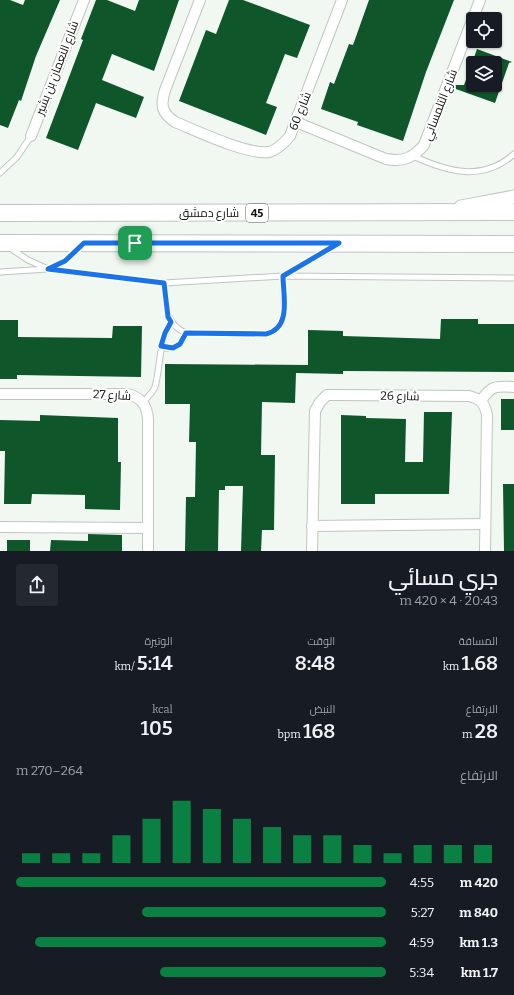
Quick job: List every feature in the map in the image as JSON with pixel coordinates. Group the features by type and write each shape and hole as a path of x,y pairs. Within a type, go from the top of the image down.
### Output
{"main road":[{"name":"شارع دمشق","path":"0,213 514,212"},
{"path":"1,243 514,244"}],"street":[{"name":"شارع النعمان بن بشير","path":"31,136 84,0"},
{"name":"شارع 60","path":"200,0 165,90 162,101 162,109 166,116 176,122 253,152 270,152 283,144 290,136 342,0"},
{"name":"شارع التلمساني","path":"413,156 424,145 480,0"},
{"path":"296,122 386,159 397,161 409,159 413,156"},
{"path":"428,213 514,197"},
{"path":"485,551 484,524 487,415 482,401 486,393 493,388 514,387"},
{"name":"شارع 27","path":"0,394 127,394 137,396 144,402 148,410 148,551"},
{"name":"شارع 26","path":"312,551 315,411 320,402 327,395 470,396 482,401"},
{"path":"312,526 484,524"},
{"path":"0,527 148,528"}],"lane":[{"path":"0,173 17,157 31,136"},
{"path":"413,156 447,169 481,172 504,163 514,154"},
{"path":"1,243 28,260 48,269 65,261 84,243"},
{"path":"283,276 339,243"},
{"path":"0,272 48,269 164,283 283,276 514,278"},
{"path":"164,283 168,317 175,327 186,333 266,334 275,330 281,324 284,314 283,276"},
{"path":"144,402 154,388 161,346 165,333 171,322"},
{"path":"161,346 169,348 177,346 183,341 186,333"}],"building":[{"path":"0,0 10,0 23,5 25,0 60,0 36,56 21,101 19,100 8,128 0,125"},
{"path":"96,0 107,0 135,11 139,0 179,0 154,71 112,54 102,80 144,97 136,118 96,103 78,150 46,138 83,40 81,39"},
{"path":"229,0 243,0 310,25 297,58 285,54 266,103 277,107 266,135 179,101 206,30 216,34"},
{"path":"369,0 454,0 426,72 403,141 357,125 358,122 321,109 330,82 334,84 349,44 353,45"},
{"path":"477,49 496,56 474,56"},
{"path":"502,58 512,62 509,63 502,83"},
{"path":"466,80 466,92 499,92 495,103 453,88 454,85 464,85"},
{"path":"441,319 478,319 478,324 514,324 514,372 343,371 343,374 296,373 295,403 262,402 261,455 275,455 274,530 262,530 261,551 241,551 243,486 225,486 225,490 219,490 218,551 185,551 186,497 195,497 196,442 189,442 190,404 165,404 165,364 308,365 308,330 343,331 343,336 440,339"},
{"path":"0,320 18,320 18,337 112,338 113,326 142,326 141,377 17,375 17,379 0,379"},
{"path":"501,399 514,399 514,430 501,430"},
{"path":"424,412 452,412 449,494 375,494 375,504 341,504 341,415 366,416 366,418 406,419 405,462 423,462"},
{"path":"40,415 118,418 118,462 121,462 120,510 85,509 85,495 32,494 31,504 4,504 5,451 0,451 0,420 40,421"},
{"path":"503,484 514,484 514,551 504,551"},
{"path":"88,534 122,535 122,551 50,551 51,540 88,541"},
{"path":"7,540 30,540 30,551 7,551"}],"route":[{"path":"84,243 135,243 339,243 283,276 283,319 279,327 271,333 186,333 180,344 173,348 165,348 161,346 165,333 171,322 168,317 164,283 48,269 65,261 84,243"}]}
